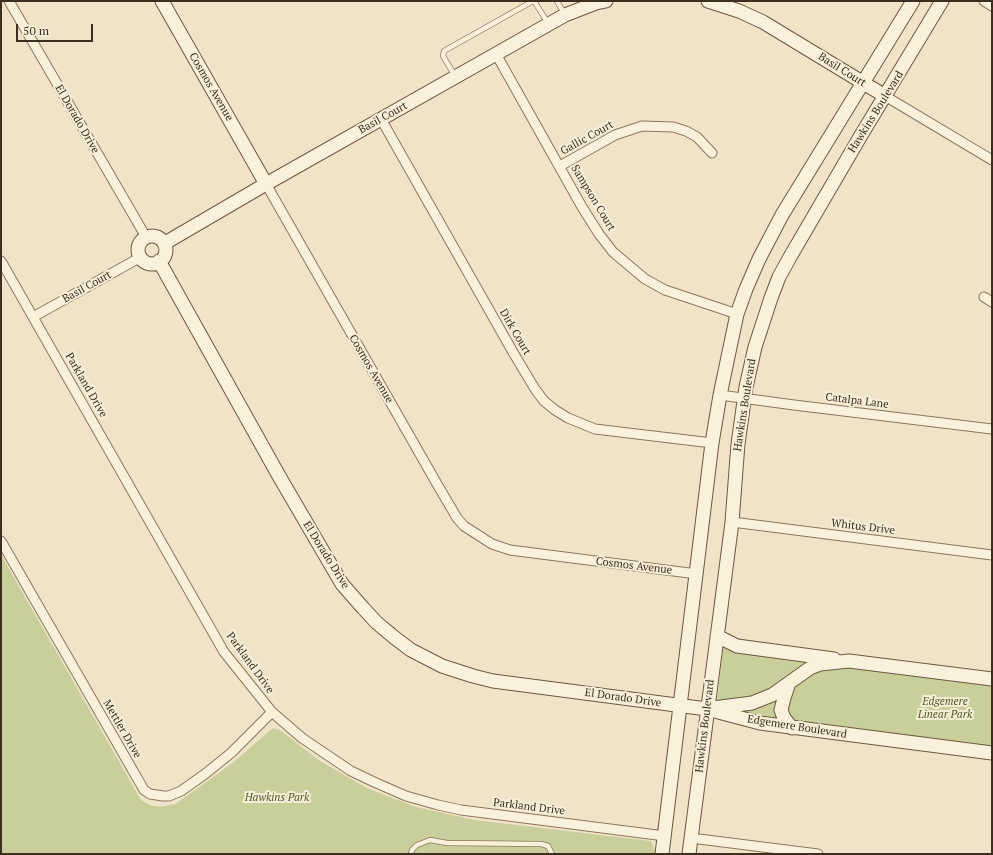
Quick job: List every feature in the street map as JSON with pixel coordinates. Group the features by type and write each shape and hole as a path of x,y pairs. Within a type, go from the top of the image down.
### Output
{"main road":[{"name":"Cosmos Avenue","path":"162,1 266,184"},
{"name":"Basil Court","path":"164,243 565,15 596,3 606,1"},
{"name":"Basil Court","path":"708,1 739,11 763,22 885,96"},
{"path":"662,854 712,443 720,395 737,314 759,258 782,215 863,84 912,1"},
{"name":"Hawkins Boulevard","path":"689,854 716,636 732,522 737,455 744,398 755,347 779,277 828,189 942,1"},
{"path":"156,236 164,243 166,253 159,261 149,263 140,257 138,252 139,246 141,241 146,237 156,236"},
{"name":"El Dorado Drive","path":"159,261 283,483 342,584 363,608 395,638 411,650 442,666 493,681 707,709"},
{"path":"716,636 737,646 849,661"},
{"name":"Edgemere Boulevard","path":"707,709 752,703 772,695 810,668 849,661 992,679"},
{"path":"789,684 781,710 784,718 792,728"},
{"name":"Edgemere Boulevard","path":"707,709 760,723 792,728 992,753"}],"street":[{"name":"El Dorado Drive","path":"9,1 146,237"},
{"path":"984,1 992,6"},
{"name":"Sampson Court","path":"496,54 599,234 613,252 645,279 665,290 737,314"},
{"name":"Basil Court","path":"885,96 992,160"},
{"name":"Dirk Court","path":"381,119 510,347 535,389 544,401 568,418 595,429 712,443"},
{"name":"Gallic Court","path":"560,166 614,135 642,126 673,127 686,131 697,137 712,153"},
{"name":"Cosmos Avenue","path":"266,184 437,484 464,526 492,544 510,550 697,574"},
{"name":"Basil Court","path":"33,317 140,257"},
{"name":"Parkland Drive","path":"1,261 224,652 272,712 302,738 351,770 379,785 406,796 438,805 469,811 665,836"},
{"name":"Catalpa Lane","path":"720,395 992,429"},
{"name":"Whitus Drive","path":"732,522 992,555"},
{"name":"Mettler Drive","path":"1,541 144,790 150,794 169,796 181,791 231,753 272,712"},
{"path":"691,838 818,854"}],"lane":[{"path":"456,77 443,56 444,51 534,1 548,25"},
{"path":"557,1 565,15"},
{"path":"411,854 412,850 417,845 430,840 447,843 541,844 548,846 552,854"}],"green space":[{"name":"Hawkins Park","path":"1,555 141,800 150,805 160,807 175,804 231,764 273,728 280,730 320,761 367,788 416,807 475,820 651,841 656,854 1,854"},
{"name":"Edgemere Linear Park","path":"723,647 992,681 992,747 716,710"}]}
